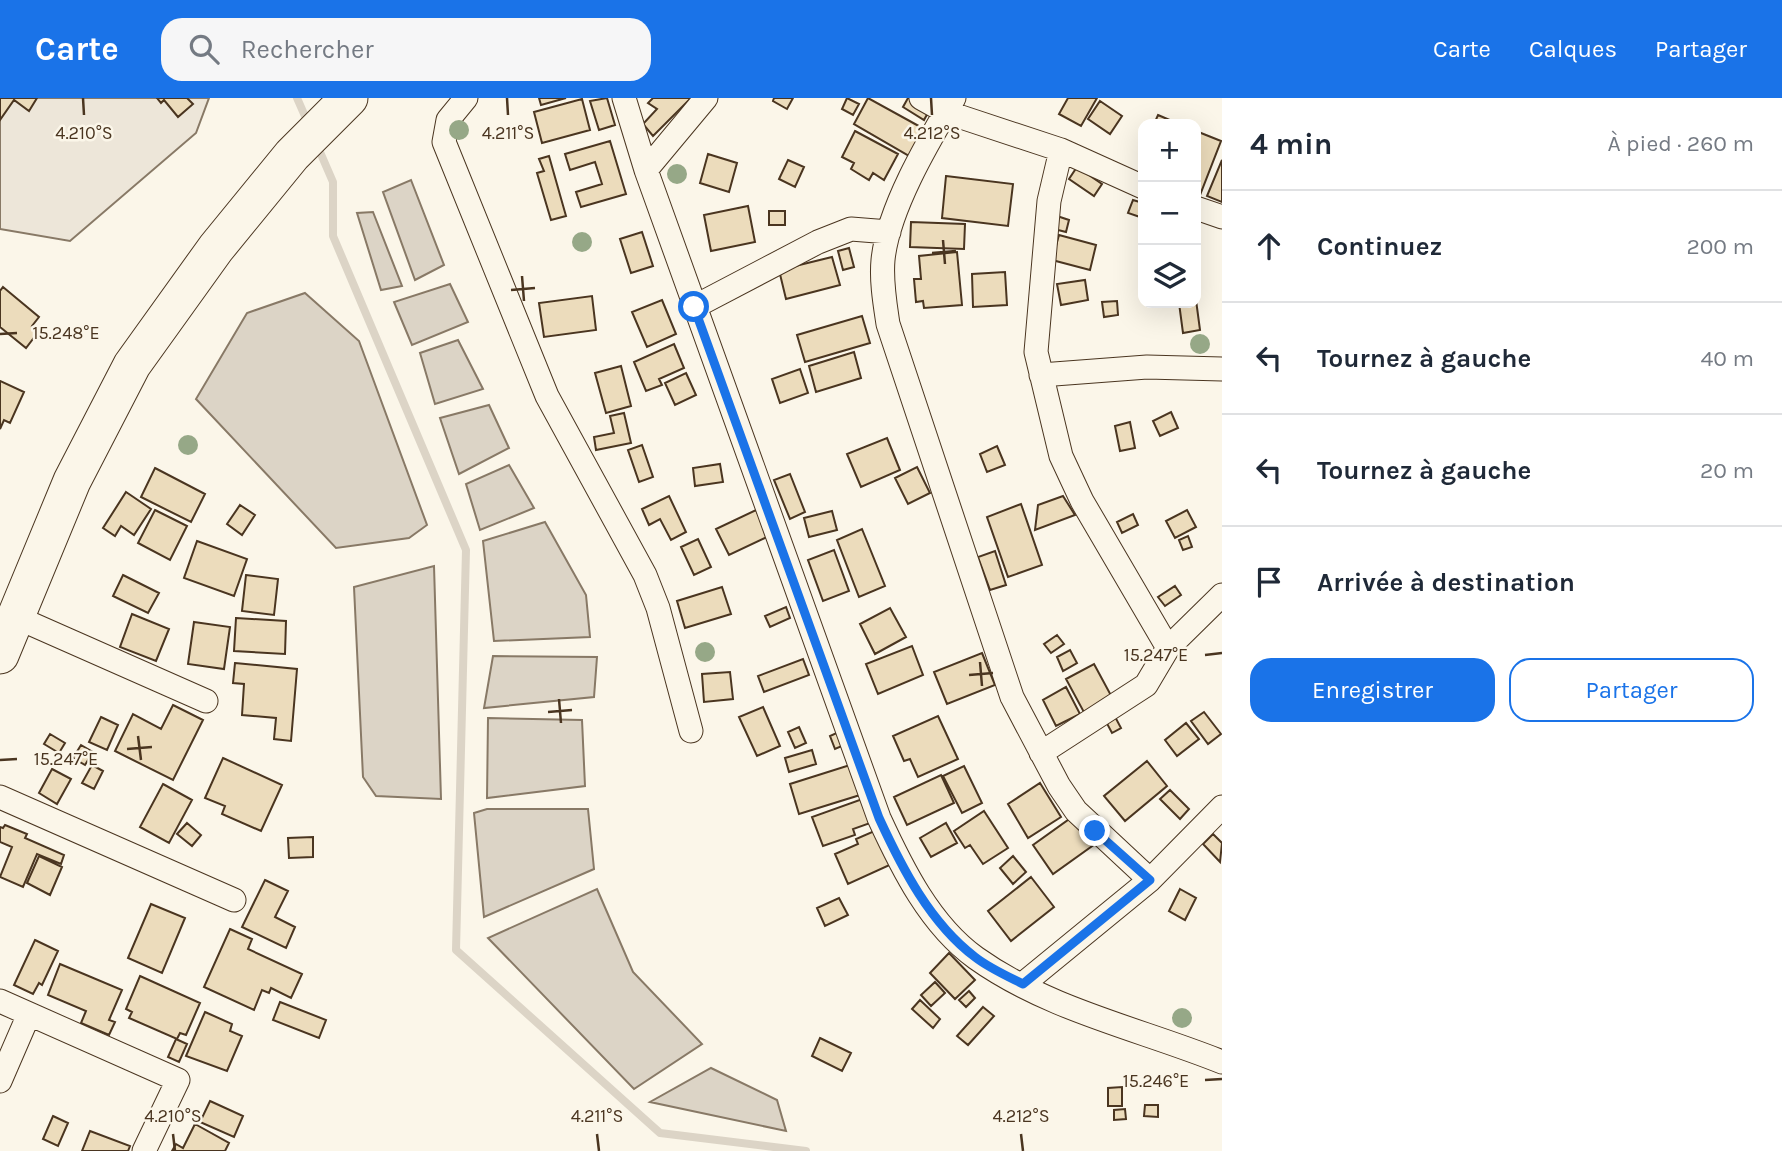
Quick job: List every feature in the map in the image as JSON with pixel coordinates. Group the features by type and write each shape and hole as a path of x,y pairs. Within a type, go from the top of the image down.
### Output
{"main road":[{"path":"0,655 18,618 72,481 132,365 216,248 292,155 339,106"}],"street":[{"path":"466,98 448,120 444,142 547,396 645,575 659,608 691,731"},
{"path":"624,98 694,307 874,805 897,857 932,912 951,935 975,957 1023,984 1097,1018 1222,1062"},
{"path":"646,170 706,98"},
{"path":"921,98 950,105 1062,150 1138,185"},
{"path":"950,105 889,232 883,260 888,324 1012,697 1041,753 1076,811 1150,880"},
{"path":"1062,150 1049,201 1036,352 1061,456 1082,501 1168,648"},
{"path":"1201,210 1222,217"},
{"path":"694,307 818,242 851,229 889,232"},
{"path":"1041,375 1147,367 1222,369"},
{"path":"1041,753 1146,685 1168,648 1222,595"},
{"path":"18,618 206,701"},
{"path":"0,797 234,900"},
{"path":"1023,984 1150,880 1222,807"},
{"path":"0,1000 178,1080 144,1151"},
{"path":"0,1081 29,1014"}],"shaded area":[{"path":"0,98 209,98 196,133 70,241 0,229"},
{"path":"411,180 444,265 415,280 383,192"},
{"path":"373,212 402,286 381,290 357,213"},
{"path":"450,284 468,322 412,345 394,302"},
{"path":"305,293 359,341 427,525 409,538 336,548 196,399 247,313"},
{"path":"458,340 483,389 435,404 420,353"},
{"path":"489,405 509,448 459,474 440,418"},
{"path":"509,465 534,508 480,530 466,484"},
{"path":"545,522 586,595 590,637 494,641 483,541"},
{"path":"434,566 441,799 376,796 363,777 354,587"},
{"path":"493,656 597,657 594,697 484,708"},
{"path":"488,718 582,720 585,786 487,798"},
{"path":"487,809 588,809 594,869 484,917 474,813"},
{"path":"597,889 633,972 702,1044 634,1089 488,938"},
{"path":"711,1068 777,1100 786,1131 650,1102"}],"building":[{"path":"0,98 37,98 29,111 14,100 0,120"},
{"path":"157,98 187,98 193,104 178,117 164,100 161,103"},
{"path":"539,98 566,98 541,105"},
{"path":"607,98 615,125 599,130 590,101"},
{"path":"653,98 691,98 653,136 643,124 657,109 648,103"},
{"path":"774,98 793,98 787,109 773,101"},
{"path":"847,98 859,104 853,115 842,109"},
{"path":"868,98 926,130 911,157 854,124"},
{"path":"908,98 917,98 931,107 924,120 903,107"},
{"path":"1068,98 1097,98 1081,126 1059,114"},
{"path":"582,99 590,130 542,143 534,112"},
{"path":"1100,101 1122,116 1110,134 1088,119"},
{"path":"855,131 898,154 884,180 873,173 869,180 851,169 854,163 842,157"},
{"path":"1201,133 1221,141 1201,192"},
{"path":"610,141 626,194 581,207 576,192 602,184 595,162 570,170 565,154"},
{"path":"708,154 737,163 729,192 700,183"},
{"path":"549,156 566,216 551,220 537,173 544,171 539,159"},
{"path":"788,160 804,167 795,187 779,179"},
{"path":"1222,160 1222,202 1207,196"},
{"path":"1077,167 1102,184 1094,196 1069,179"},
{"path":"946,176 1013,184 1008,226 942,218"},
{"path":"1133,200 1138,202 1138,216 1128,213"},
{"path":"748,206 755,242 711,251 704,215"},
{"path":"769,211 785,211 785,225 769,225"},
{"path":"1057,216 1069,220 1066,232 1054,229"},
{"path":"911,222 965,224 964,249 910,247"},
{"path":"642,232 653,266 631,273 620,239"},
{"path":"1059,235 1096,245 1090,270 1052,260"},
{"path":"849,248 854,267 843,270 838,251"},
{"path":"957,252 962,305 924,308 923,301 916,302 914,279 921,279 919,256"},
{"path":"832,257 840,285 786,299 779,270"},
{"path":"1005,272 1007,305 973,307 972,274"},
{"path":"1085,280 1088,300 1061,305 1057,284"},
{"path":"3,287 39,317 32,326 39,331 26,348 0,327 0,291"},
{"path":"592,296 596,330 544,337 539,303"},
{"path":"662,300 676,334 647,347 632,312"},
{"path":"1117,301 1118,315 1104,317 1102,302"},
{"path":"1180,308 1197,308 1200,330 1183,333"},
{"path":"862,316 870,343 805,362 797,335"},
{"path":"674,344 684,368 659,379 662,385 646,391 634,362"},
{"path":"854,352 861,378 816,392 809,366"},
{"path":"621,366 631,406 606,413 595,373"},
{"path":"800,369 808,393 780,403 772,379"},
{"path":"686,373 696,395 675,405 665,383"},
{"path":"0,381 24,392 10,423 4,420 0,429"},
{"path":"1171,412 1178,428 1160,436 1153,421"},
{"path":"624,413 631,443 596,450 594,437 614,433 610,416"},
{"path":"1130,422 1135,448 1120,451 1115,426"},
{"path":"887,438 900,470 861,487 847,454"},
{"path":"642,445 653,477 639,482 628,450"},
{"path":"997,446 1005,465 987,472 980,454"},
{"path":"720,464 723,482 695,486 693,468"},
{"path":"917,467 930,493 908,504 895,478"},
{"path":"155,468 205,494 191,522 141,497"},
{"path":"790,474 805,512 790,519 774,480"},
{"path":"126,492 151,509 134,535 121,526 115,536 103,528"},
{"path":"669,496 686,532 671,540 660,519 649,525 642,509"},
{"path":"1063,496 1075,515 1035,530 1038,505"},
{"path":"1021,504 1042,565 1008,577 987,517"},
{"path":"240,505 255,515 242,535 227,524"},
{"path":"155,510 187,526 170,560 138,543"},
{"path":"756,510 769,536 729,555 716,529"},
{"path":"1187,510 1196,527 1175,538 1166,521"},
{"path":"832,511 837,530 809,537 804,518"},
{"path":"1133,514 1138,525 1122,533 1117,522"},
{"path":"862,529 885,586 859,597 837,540"},
{"path":"1188,536 1192,547 1183,550 1179,540"},
{"path":"698,539 711,567 694,575 681,547"},
{"path":"197,541 247,559 234,596 184,578"},
{"path":"834,550 849,591 823,601 808,560"},
{"path":"995,551 1006,585 990,590 978,557"},
{"path":"123,575 159,593 148,613 113,596"},
{"path":"246,575 278,579 274,615 242,611"},
{"path":"1175,586 1181,595 1165,606 1158,597"},
{"path":"722,587 731,614 685,628 677,601"},
{"path":"786,607 790,618 770,627 765,616"},
{"path":"890,608 906,637 875,654 860,624"},
{"path":"132,614 169,629 156,661 120,647"},
{"path":"236,618 286,621 285,654 234,651"},
{"path":"194,622 230,627 224,669 188,664"},
{"path":"1057,635 1064,644 1051,653 1044,644"},
{"path":"912,646 923,675 878,694 866,664"},
{"path":"1070,650 1077,663 1063,671 1057,657"},
{"path":"982,653 995,685 947,704 934,672"},
{"path":"803,659 809,675 764,692 758,676"},
{"path":"235,663 297,669 291,741 274,739 276,718 242,715 244,684 233,683"},
{"path":"1094,664 1114,701 1086,716 1066,679"},
{"path":"730,672 733,699 704,702 702,674"},
{"path":"1066,687 1080,714 1056,726 1043,700"},
{"path":"173,705 203,720 173,780 115,751 133,714 161,729"},
{"path":"763,707 780,746 757,756 739,717"},
{"path":"1112,711 1121,728 1112,733 1103,716"},
{"path":"1204,712 1221,734 1208,744 1191,721"},
{"path":"938,716 958,759 918,777 910,759 904,761 893,736"},
{"path":"101,717 118,725 107,750 89,742"},
{"path":"1186,723 1199,739 1177,756 1165,740"},
{"path":"799,727 806,743 795,748 788,732"},
{"path":"843,730 849,743 835,749 830,736"},
{"path":"50,734 65,743 59,753 44,744"},
{"path":"81,745 93,752 85,765 73,758"},
{"path":"812,750 816,764 789,772 785,758"},
{"path":"223,758 282,785 261,831 222,814 225,806 205,798"},
{"path":"1147,761 1167,786 1125,821 1104,796"},
{"path":"92,765 103,771 94,789 82,783"},
{"path":"850,765 860,795 799,814 790,784"},
{"path":"964,766 982,803 962,813 943,776"},
{"path":"52,769 71,779 57,804 39,793"},
{"path":"941,775 954,803 907,825 894,797"},
{"path":"1040,783 1061,817 1028,838 1008,804"},
{"path":"163,784 192,800 169,843 140,827"},
{"path":"1170,790 1189,809 1180,819 1160,799"},
{"path":"868,797 876,821 853,829 855,835 823,846 812,817"},
{"path":"984,811 1008,848 983,864 970,845 965,848 954,831"},
{"path":"1075,815 1095,844 1053,874 1033,845"},
{"path":"187,823 201,835 192,846 177,834"},
{"path":"946,823 957,843 931,857 920,838"},
{"path":"5,825 27,834 25,838 64,855 61,864 37,854 23,887 0,877 12,847 0,842 0,827"},
{"path":"879,829 894,863 848,884 835,854 858,844 856,839"},
{"path":"1213,834 1222,843 1220,862 1203,844"},
{"path":"313,837 313,857 289,858 288,838"},
{"path":"39,856 62,867 50,895 27,883"},
{"path":"1013,856 1026,872 1013,884 1000,868"},
{"path":"1031,877 1054,907 1011,941 988,911"},
{"path":"265,880 288,891 275,917 295,927 286,948 242,927"},
{"path":"1180,889 1196,898 1185,920 1169,911"},
{"path":"839,898 848,915 825,926 817,908"},
{"path":"151,904 185,918 162,973 128,958"},
{"path":"230,929 252,939 248,949 302,974 291,998 271,988 269,993 262,990 254,1010 204,987"},
{"path":"35,940 58,951 42,985 39,983 33,994 14,985"},
{"path":"949,953 975,980 955,999 930,973"},
{"path":"60,964 122,990 109,1020 115,1022 109,1035 81,1023 86,1011 48,995"},
{"path":"140,976 200,1003 186,1035 180,1033 177,1039 129,1018 132,1012 126,1009"},
{"path":"935,982 945,993 931,1006 921,995"},
{"path":"969,991 975,998 966,1007 959,1000"},
{"path":"920,1000 940,1019 933,1028 912,1009"},
{"path":"280,1002 326,1020 319,1038 273,1020"},
{"path":"983,1007 994,1016 968,1045 957,1036"},
{"path":"205,1012 232,1024 230,1031 242,1036 227,1071 186,1056"},
{"path":"820,1038 851,1053 842,1071 812,1056"},
{"path":"176,1039 187,1044 179,1062 168,1057"},
{"path":"1122,1087 1122,1106 1108,1106 1108,1088"},
{"path":"210,1101 243,1116 234,1137 200,1122"},
{"path":"1145,1105 1158,1105 1158,1117 1144,1116"},
{"path":"1125,1109 1126,1119 1114,1120 1114,1110"},
{"path":"53,1116 68,1123 58,1146 43,1139"},
{"path":"195,1124 229,1143 225,1151 172,1151 176,1144 183,1148"},
{"path":"90,1131 130,1146 128,1151 82,1151"}],"waterway":[{"path":"297,98 308,123"},
{"path":"317,145 333,182 333,236 466,550 456,950 660,1133 806,1151"}],"route":[{"path":"694,307 879,818 897,857 932,912 951,935 975,957 1023,984 1150,880 1095,831"}]}
